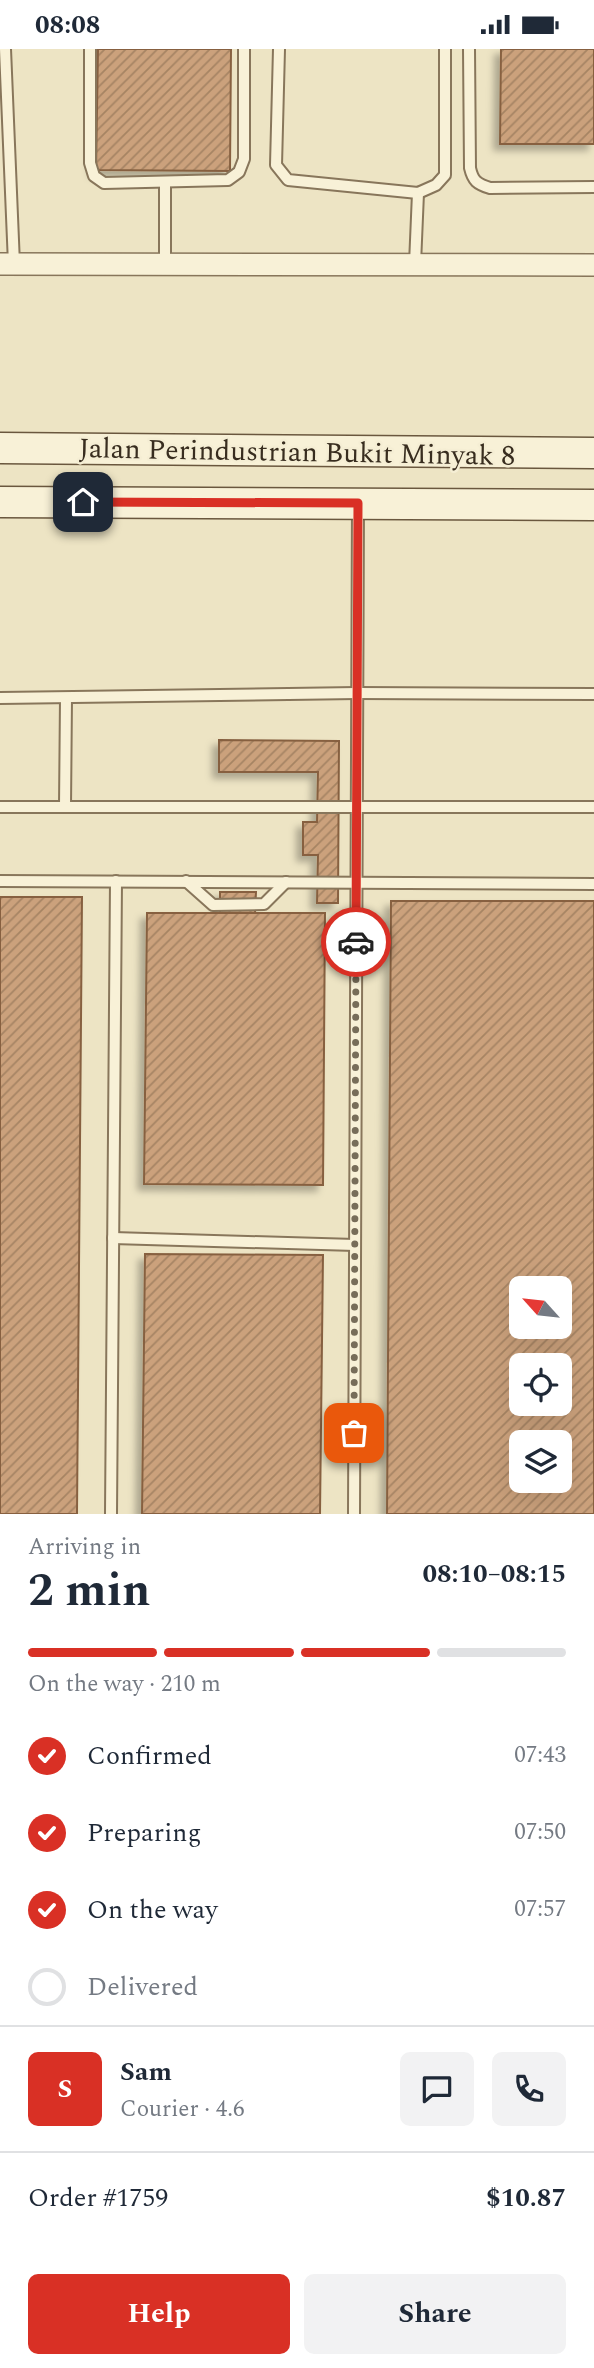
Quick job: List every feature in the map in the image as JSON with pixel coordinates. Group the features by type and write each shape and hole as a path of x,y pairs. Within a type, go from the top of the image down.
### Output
{"street":[{"path":"7,264 594,265"},
{"name":"Jalan Perindustrian Bukit Minyak 8","path":"0,448 594,453"},
{"name":"Jalan Perindustrian Bukit Minyak 8","path":"0,502 594,505"}],"lane":[{"path":"5,49 3,102 7,264"},
{"path":"90,49 90,163 93,176 104,183 228,180 240,172 244,159 244,49"},
{"path":"279,49 276,165 288,180 418,193 436,185 445,175 445,49"},
{"path":"469,49 472,179 490,188 594,187"},
{"path":"165,181 165,265"},
{"path":"415,264 418,193"},
{"path":"354,1514 358,503"},
{"path":"0,698 594,694"},
{"path":"65,807 66,698"},
{"path":"0,807 594,807"},
{"path":"0,881 594,884"},
{"path":"111,1514 116,881"},
{"path":"186,881 213,905 264,904 286,882"},
{"path":"113,1238 355,1245"}],"building":[{"path":"98,49 231,49 230,171 96,170"},
{"path":"501,49 594,49 594,144 500,144"},
{"path":"219,740 339,741 338,903 317,903 318,855 303,855 303,822 317,822 318,772 219,772"},
{"path":"220,892 256,892 255,913 220,913"},
{"path":"0,897 82,897 77,1514 0,1514"},
{"path":"391,901 594,901 594,1514 387,1514"},
{"path":"147,913 325,913 323,1185 144,1184"},
{"path":"145,1254 323,1255 320,1514 142,1514"}],"way so far":[{"path":"354,1433 356,942"}],"route":[{"path":"83,502 358,503 356,942"}]}
